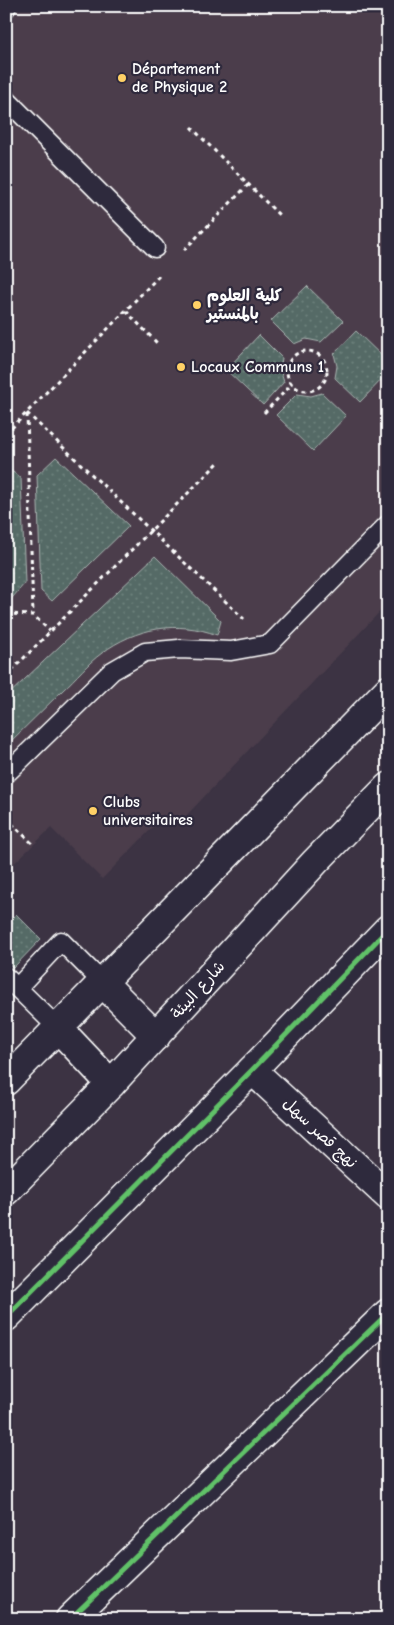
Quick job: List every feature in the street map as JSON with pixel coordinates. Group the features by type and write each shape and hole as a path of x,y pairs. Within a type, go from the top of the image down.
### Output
{"main road":[{"path":"6,1081 59,1029 102,982 388,690"},
{"name":"شارع البيئة","path":"6,1191 111,1084 315,862 388,788"},
{"path":"6,1317 252,1070 388,928"},
{"path":"102,982 156,1036"},
{"path":"59,1029 111,1084"},
{"name":"نهج قصر سهل","path":"252,1070 388,1196"},
{"path":"70,1619 388,1313"}],"lane":[{"path":"6,99 155,248"},
{"path":"6,774 112,671 145,652 179,649 231,651 270,644 388,524"},
{"path":"59,1029 12,982 61,941 102,982"}],"path":[{"path":"69,6 74,11"},
{"path":"192,127 279,215"},
{"path":"180,254 248,184"},
{"path":"6,434 160,276"},
{"path":"126,311 157,343"},
{"path":"308,351 314,352 324,360 327,373 322,385 316,389 303,390 292,384 288,365 296,355 308,351"},
{"path":"264,413 292,384"},
{"path":"27,413 270,644"},
{"path":"27,413 33,615"},
{"path":"6,676 218,463"},
{"path":"6,614 33,615 50,631"},
{"path":"6,818 34,845"}],"shaded area":[{"name":"كلية العلوم بالمنستير","path":"6,6 388,6 388,603 182,820 161,819 102,879 51,828 6,871"}],"green space":[{"path":"307,286 343,321 321,342 306,339 294,344 271,321"},
{"path":"356,331 388,362 388,373 360,402 335,378 337,366 334,354"},
{"path":"259,335 282,358 280,370 284,382 263,405 226,370"},
{"path":"322,393 346,416 313,451 276,415 297,394 311,396"},
{"path":"56,457 129,526 52,601 41,591 37,475"},
{"path":"6,467 21,478 25,583 6,605"},
{"path":"155,556 221,621 217,635 187,628 157,629 143,632 115,644 92,661 6,746 6,697"},
{"path":"16,914 41,939 13,968 6,961 6,924"}],"cycle path":[{"path":"6,1317 252,1070 388,929"},
{"path":"70,1619 388,1313"}],"place":[{"name":"Département de Physique 2","path":"122,78"},
{"name":"كلية العلوم بالمنستير","path":"197,305"},
{"name":"Locaux Communs 1","path":"181,367"},
{"name":"Clubs universitaires","path":"93,811"}]}
